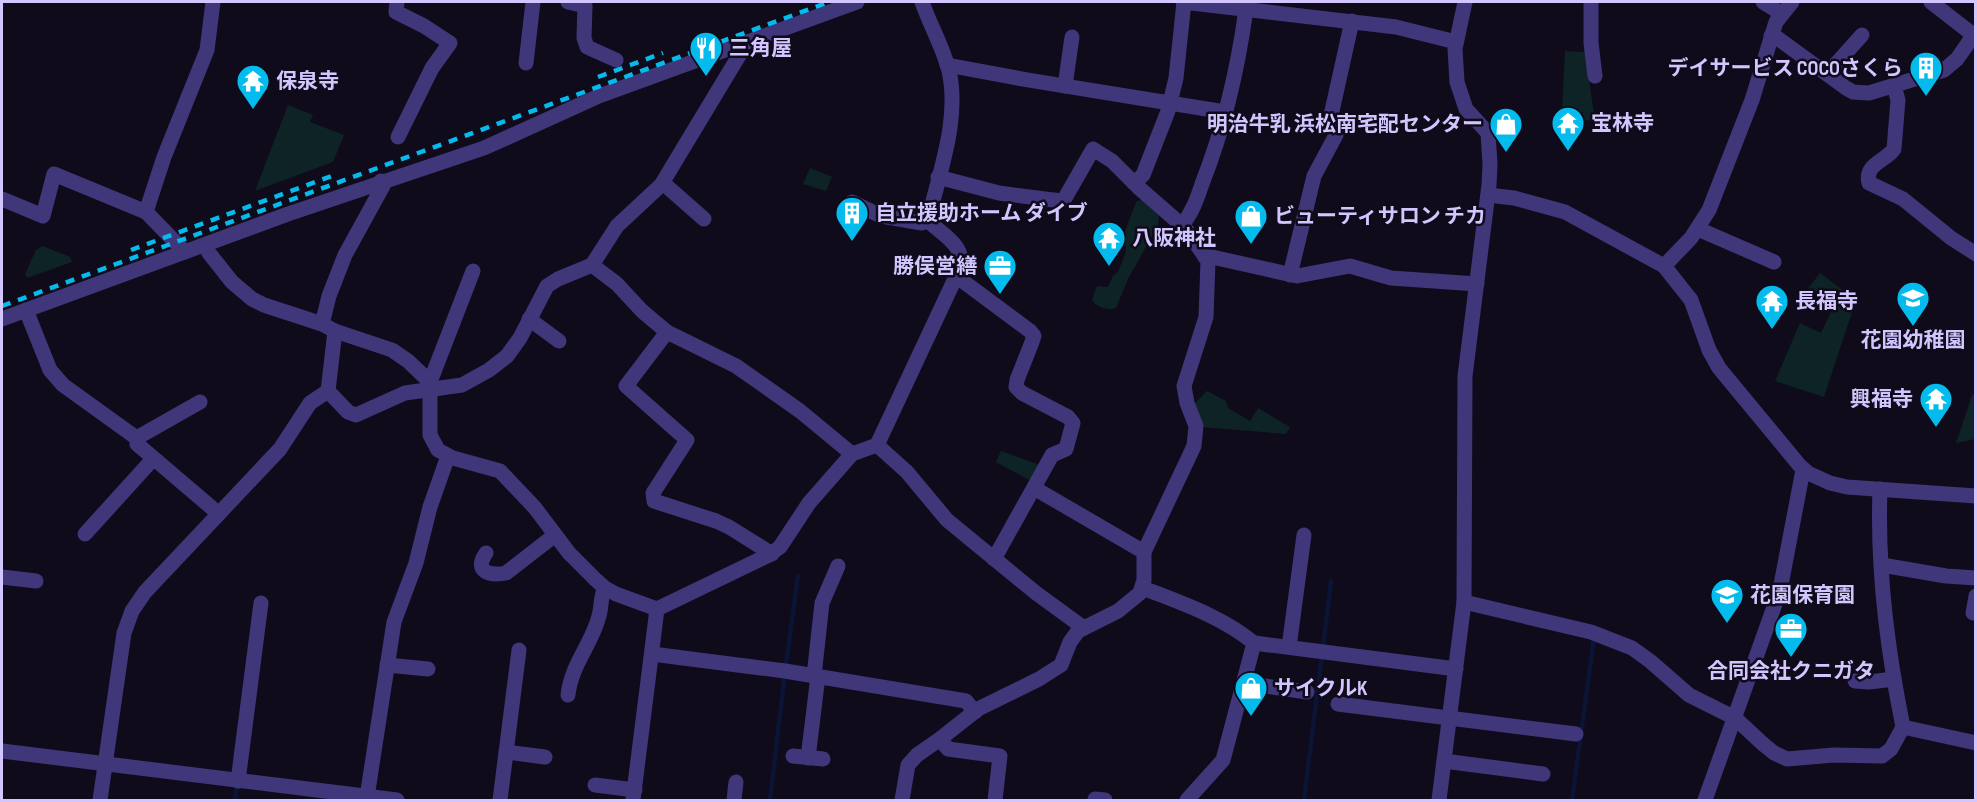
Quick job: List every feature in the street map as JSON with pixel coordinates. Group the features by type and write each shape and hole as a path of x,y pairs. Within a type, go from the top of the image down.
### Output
{"street":[{"path":"147,212 168,147 207,50 213,2"},
{"path":"397,2 396,12 450,43 432,68 398,137"},
{"path":"526,63 533,2"},
{"path":"568,2 585,6 586,47 616,60"},
{"path":"2,319 381,181 500,142 579,104 857,2"},
{"path":"922,2 947,65 951,84 951,116 928,221"},
{"path":"1134,183 1143,175 1170,102 1178,69 1184,2 1246,9 1266,6 1406,29 1456,42"},
{"path":"1439,801 1464,602 1465,376 1491,164 1488,133 1466,109 1455,65 1456,42 1465,2"},
{"path":"1591,2 1590,35 1595,76"},
{"path":"1762,2 1781,13"},
{"path":"1664,266 1698,229 1709,210 1746,117 1771,36 1781,13 1792,2"},
{"path":"1771,36 1846,88 1861,94 1944,70 1957,59 1974,36 1931,2"},
{"path":"1182,225 1190,215 1210,165 1232,86 1246,9"},
{"path":"1290,275 1314,176 1336,135 1330,120 1352,21"},
{"path":"1827,74 1862,35"},
{"path":"1065,86 1072,37"},
{"path":"381,181 383,186 340,265 329,328 328,391 348,412 356,415 395,396 431,385 462,385 499,364 514,348 547,286 592,265 617,226 663,183 740,54 737,46"},
{"path":"947,65 1225,112"},
{"path":"1894,86 1898,100 1894,149 1872,167 1868,176 1869,183 1903,199 1951,238 1976,254"},
{"path":"902,801 906,772 911,759 975,712 1061,665 1073,636 1125,606 1143,588 1144,552 1194,446 1196,426 1187,403 1184,386 1206,317 1208,261 1182,225 1112,161 1093,149 1065,198 1061,201 999,193 938,177"},
{"path":"2,200 43,216 54,174 147,212 185,252"},
{"path":"663,183 704,219"},
{"path":"1488,195 1514,198 1565,212 1664,266 1691,300 1709,350 1719,368 1805,471 1838,486 1976,496"},
{"path":"852,202 881,216 922,223 928,221"},
{"path":"473,271 431,385 430,435 438,450 448,456 500,471 535,508 569,553 605,588 657,609 772,554 788,536 809,503 852,454 877,445 956,278 962,260 957,247 928,221"},
{"path":"1698,229 1774,262"},
{"path":"205,244 209,253 232,282 252,299 392,350 408,361 431,385"},
{"path":"1205,257 1297,276 1350,266 1391,278 1477,284"},
{"path":"592,265 617,284 667,332 744,372 800,411 852,454"},
{"path":"956,278 1030,331 1034,336 1016,387 1022,393 1068,417 1073,423 1066,449 1052,455 994,559"},
{"path":"26,310 46,361 63,385 138,439 140,447 219,514"},
{"path":"529,318 559,341"},
{"path":"667,332 626,386 687,440 653,493 654,501 716,521 772,554"},
{"path":"100,801 127,621 145,592 280,449 310,403 328,391"},
{"path":"138,439 200,402"},
{"path":"877,445 908,472 947,520 1036,593 1084,628"},
{"path":"367,797 394,622 416,563 430,507 448,456"},
{"path":"86,534 153,459"},
{"path":"1706,801 1780,590 1802,475 1805,471"},
{"path":"1034,488 1144,552"},
{"path":"1464,602 1591,632 1622,644 1642,654 1689,695 1735,718 1774,753 1787,759 1834,754 1882,756 1891,749 1903,727 1886,621 1880,489"},
{"path":"486,553 482,560 482,568 488,574 506,573 555,535"},
{"path":"1289,647 1304,535"},
{"path":"1882,565 1946,576 1976,578"},
{"path":"808,758 822,603 838,566"},
{"path":"2,577 36,582"},
{"path":"568,695 574,669 599,617 602,593 605,588"},
{"path":"1143,588 1208,614 1236,628 1254,643 1456,669"},
{"path":"1972,613 1976,596"},
{"path":"238,781 261,603"},
{"path":"595,785 634,795 657,609"},
{"path":"1188,800 1223,760 1254,643"},
{"path":"500,801 519,650"},
{"path":"652,654 816,676 966,701 975,712"},
{"path":"387,664 428,669"},
{"path":"1855,681 1894,679"},
{"path":"1244,683 1307,692"},
{"path":"1338,704 1576,734"},
{"path":"1903,727 1976,743"},
{"path":"940,739 948,749 1000,756 995,801"},
{"path":"2,751 398,801"},
{"path":"506,752 545,757"},
{"path":"1444,761 1543,774"},
{"path":"734,801 736,782"}],"green space":[{"path":"1565,51 1585,52 1595,121 1583,120 1583,112 1562,111"},
{"path":"288,105 313,115 310,122 344,135 333,162 255,191"},
{"path":"810,168 832,177 826,191 803,184"},
{"path":"1142,200 1159,215 1158,225 1128,279 1116,308 1102,308 1092,300 1097,286 1108,287 1113,276 1118,272 1126,252 1124,234 1137,201"},
{"path":"43,246 70,257 72,262 27,278 25,274 36,250"},
{"path":"1820,273 1856,300 1824,397 1775,381 1800,323 1821,333 1833,308 1806,291"},
{"path":"1207,391 1226,401 1228,408 1250,421 1258,408 1290,427 1286,434 1201,427 1193,405"},
{"path":"1975,394 1975,439 1956,443 1972,395"},
{"path":"1001,451 1040,465 1031,481 996,462"}],"waterway":[{"path":"786,664 798,576"},
{"path":"1323,648 1331,581"},
{"path":"1572,800 1594,638"},
{"path":"1304,800 1322,655"},
{"path":"770,800 784,680"},
{"path":"235,800 237,785"}],"railway":[{"path":"2,306 829,2"},
{"path":"598,77 663,53"},
{"path":"131,250 337,174"}],"place":[{"name":"三角屋","path":"706,77"},
{"name":"デイサービス COCOさくら","path":"1926,97"},
{"name":"保泉寺","path":"253,110"},
{"name":"宝林寺","path":"1568,152"},
{"name":"明治牛乳 浜松南宅配センター","path":"1506,153"},
{"name":"自立援助ホーム ダイブ","path":"852,242"},
{"name":"ビューティサロン チカ","path":"1251,245"},
{"name":"八阪神社","path":"1109,267"},
{"name":"勝俣営繕","path":"1000,295"},
{"name":"花園幼稚園","path":"1913,327"},
{"name":"長福寺","path":"1772,330"},
{"name":"興福寺","path":"1936,428"},
{"name":"花園保育園","path":"1727,624"},
{"name":"合同会社クニガタ","path":"1791,658"},
{"name":"サイクルK","path":"1251,717"}]}
